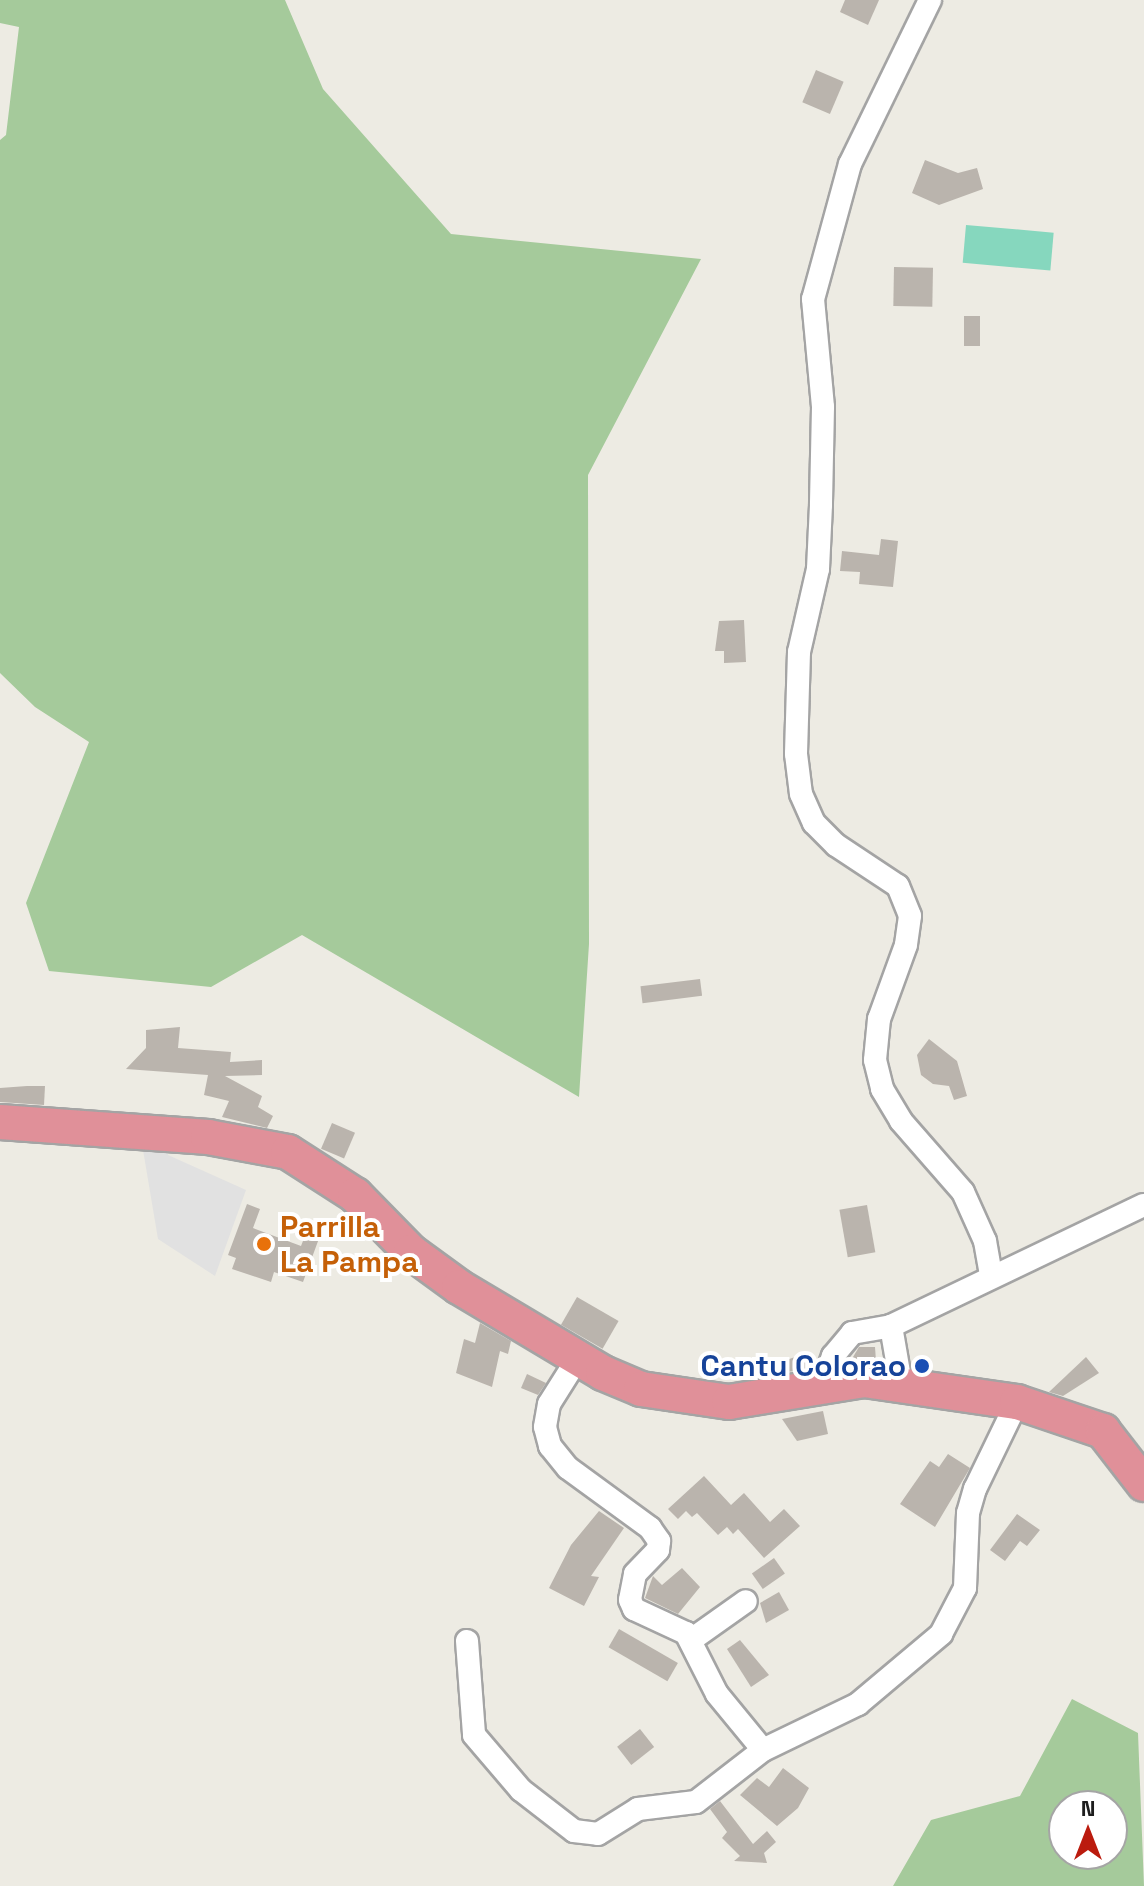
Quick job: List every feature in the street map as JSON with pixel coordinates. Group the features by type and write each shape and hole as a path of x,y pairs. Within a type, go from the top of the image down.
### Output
{"highway":[{"path":"0,1122 208,1137 288,1152 355,1195 411,1252 459,1287 578,1358 641,1389 699,1401 729,1402 864,1380 1017,1402 1103,1431 1144,1484"}],"street":[{"path":"930,0 850,164 813,299 823,407 821,505 818,569 799,652 796,754 801,794 814,823 836,845 898,886 910,916 906,945 879,1019 875,1060 882,1089 901,1121 963,1192 985,1241 991,1276"},
{"path":"822,1386 833,1356 852,1333 891,1326 956,1298 991,1276 1144,1205"},
{"path":"891,1326 901,1384"},
{"path":"578,1358 549,1404 545,1427 550,1446 568,1468 650,1528 659,1541 658,1550 635,1574 630,1600 641,1616 686,1633 717,1694 763,1750"},
{"path":"467,1641 474,1735 521,1790 574,1831 598,1834 638,1809 696,1802 763,1750 844,1713 941,1634 965,1588 968,1513 975,1489 1017,1402"},
{"path":"691,1640 746,1601"}],"green space":[{"path":"0,0 285,0 323,89 451,234 701,259 588,475 589,944 579,1097 302,935 211,987 49,971 26,903 89,742 35,707 0,673 0,140 6,135 19,27 0,23"},
{"path":"966,225 1054,233 1050,271 963,263"},
{"path":"1072,1699 1138,1733 1144,1886 893,1886 931,1820 1020,1796"}],"shaded area":[{"path":"142,1144 166,1145 168,1155 246,1190 215,1276 158,1239"}],"building":[{"path":"845,0 879,0 868,25 840,12"},
{"path":"816,70 844,82 830,114 802,102"},
{"path":"925,160 958,173 977,168 983,189 939,205 912,193"},
{"path":"894,267 933,268 932,307 893,306"},
{"path":"964,316 980,316 980,346 964,346"},
{"path":"881,539 898,541 893,587 859,584 860,572 840,571 842,551 879,555"},
{"path":"744,620 746,662 724,663 724,651 715,651 719,621"},
{"path":"700,979 702,996 643,1003 640,986"},
{"path":"180,1027 178,1048 231,1052 230,1062 262,1060 262,1075 225,1076 262,1096 258,1107 273,1116 267,1128 222,1117 229,1101 204,1095 208,1075 126,1069 146,1048 146,1030"},
{"path":"929,1039 957,1061 967,1096 954,1100 949,1086 933,1084 921,1075 917,1055"},
{"path":"45,1086 44,1105 0,1102 0,1088"},
{"path":"332,1123 355,1133 344,1159 321,1149"},
{"name":"Parrilla La Pampa","path":"247,1204 260,1209 253,1228 301,1246 308,1228 321,1233 303,1282 274,1272 271,1282 232,1269 236,1258 228,1255"},
{"path":"867,1205 875,1252 848,1257 839,1210"},
{"path":"577,1297 619,1321 603,1349 561,1325"},
{"path":"480,1323 511,1341 508,1354 500,1351 492,1387 456,1373 464,1339 475,1343"},
{"path":"859,1347 875,1347 876,1361 850,1362"},
{"path":"803,1354 808,1369 767,1375 765,1368"},
{"path":"1086,1357 1099,1373 1063,1396 1049,1392"},
{"path":"527,1374 546,1383 538,1395 521,1388"},
{"path":"823,1411 828,1434 797,1441 782,1419"},
{"path":"948,1454 970,1468 935,1527 900,1504 930,1461 939,1467"},
{"path":"704,1476 731,1505 744,1493 770,1522 784,1509 800,1526 764,1558 738,1529 733,1534 727,1527 718,1535 697,1513 692,1517 686,1511 678,1519 668,1509"},
{"path":"599,1511 624,1528 591,1576 599,1577 584,1606 549,1588 571,1545"},
{"path":"1017,1514 1040,1530 1027,1546 1020,1541 1005,1561 990,1550"},
{"path":"774,1558 785,1574 763,1589 752,1573"},
{"path":"682,1568 700,1587 678,1614 645,1598 653,1576 662,1585"},
{"path":"779,1592 789,1610 766,1623 760,1603"},
{"path":"619,1629 678,1663 667,1681 608,1647"},
{"path":"740,1640 769,1675 751,1687 727,1649"},
{"path":"640,1729 654,1747 631,1765 617,1747"},
{"path":"783,1768 809,1788 798,1808 777,1826 740,1795 757,1778 769,1787"},
{"path":"720,1801 753,1844 767,1831 776,1842 764,1853 767,1863 734,1861 740,1856 722,1838 727,1832 710,1809"}],"place":[{"name":"Parrilla La Pampa","path":"264,1244"},
{"name":"Cantu Colorao","path":"922,1366"}]}
